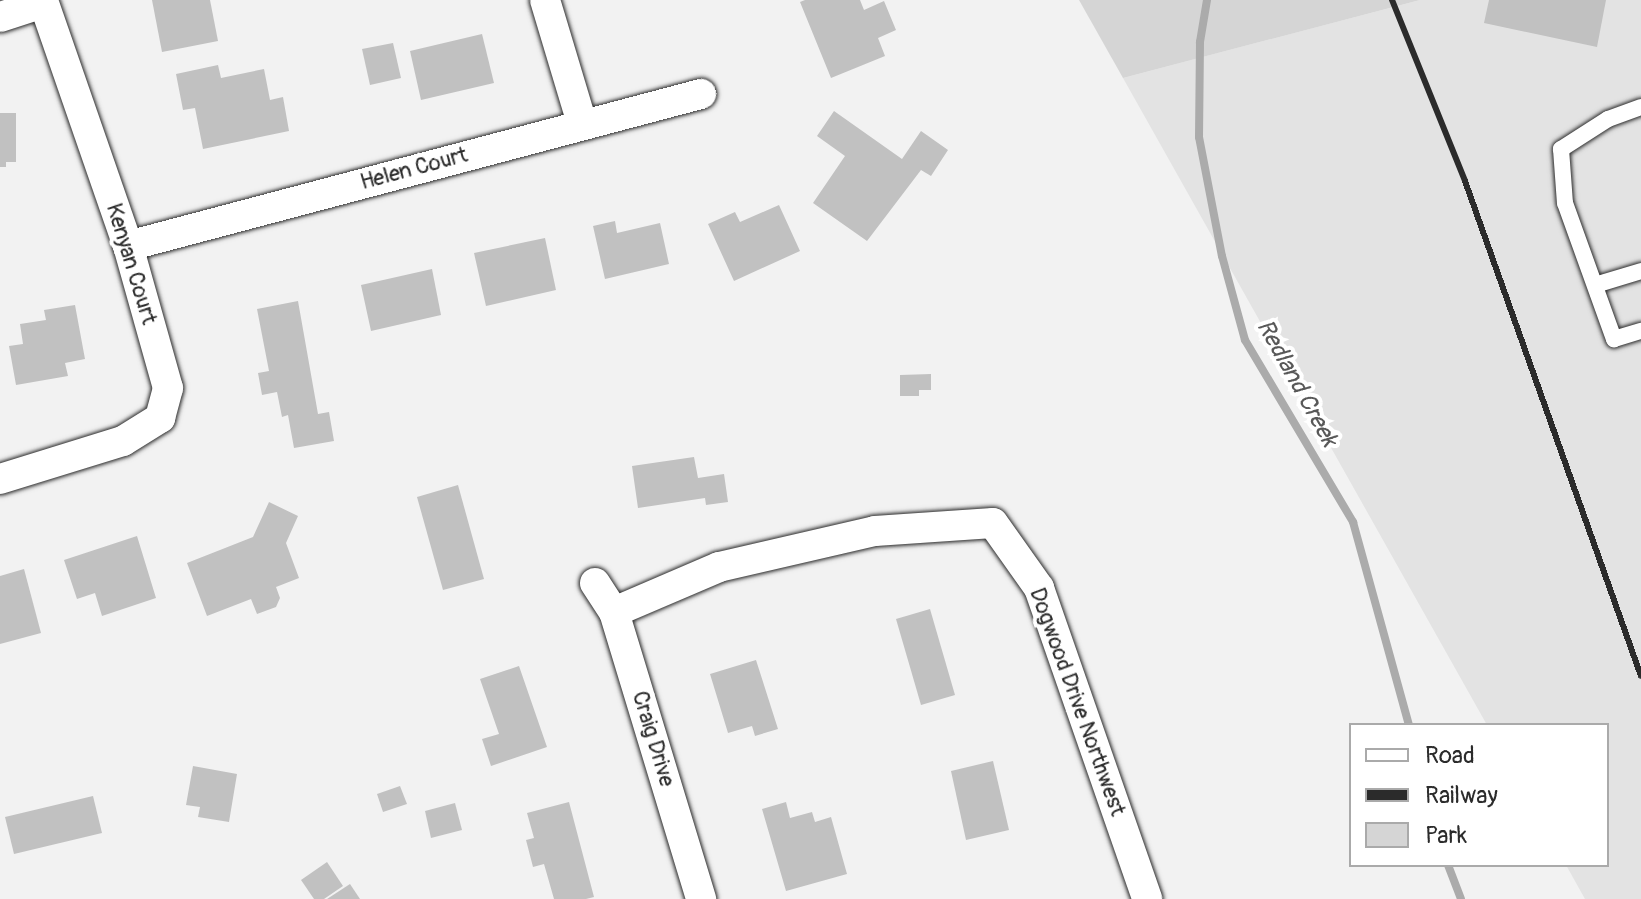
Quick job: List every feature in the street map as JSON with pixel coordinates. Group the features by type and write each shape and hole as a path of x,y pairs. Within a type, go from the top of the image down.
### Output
{"street":[{"path":"545,0 582,123"},
{"path":"0,17 43,2"},
{"name":"Kenyan Court","path":"0,479 123,441 160,418 168,388 128,246 43,2"},
{"name":"Helen Court","path":"128,246 582,123 701,94"},
{"name":"Dogwood Drive Northwest","path":"614,612 719,567 875,531 993,523 1039,588 1147,899"},
{"name":"Craig Drive","path":"595,583 614,612 701,899"}],"lane":[{"path":"1641,107 1608,119 1561,149 1565,203 1614,339 1641,331"},
{"path":"1595,285 1641,271"}],"shaded area":[{"path":"1420,0 1641,0 1641,899 1585,899 1567,867 1609,867 1609,723 1486,723 1123,78"}],"green space":[{"path":"1079,0 1420,0 1123,78"}],"building":[{"path":"152,0 210,0 218,41 162,52"},
{"path":"860,0 864,10 884,1 896,30 878,38 885,56 831,78 800,2"},
{"path":"1489,0 1606,0 1597,47 1484,23"},
{"path":"482,34 494,83 421,100 410,51"},
{"path":"393,43 401,78 370,85 362,49"},
{"path":"218,65 221,78 264,69 270,100 283,97 289,131 203,149 195,108 183,110 176,74"},
{"path":"834,111 902,159 921,131 948,150 931,176 921,170 867,241 813,203 845,156 817,136"},
{"path":"0,113 16,113 16,162 6,162 6,167 0,167"},
{"path":"779,205 800,251 734,281 708,224 735,212 740,222"},
{"path":"615,221 617,233 660,223 669,264 605,279 593,226"},
{"path":"545,238 556,290 486,306 474,253"},
{"path":"432,269 441,315 371,331 361,285"},
{"path":"298,301 318,414 329,412 334,441 294,448 288,415 282,417 277,392 262,395 258,373 269,371 257,309"},
{"path":"75,305 85,359 65,363 68,376 16,385 9,346 23,344 20,324 46,320 44,310"},
{"path":"931,374 931,390 919,390 919,396 900,396 900,375"},
{"path":"694,457 698,478 724,474 728,502 706,505 705,498 638,508 632,466"},
{"path":"458,485 484,579 443,590 417,497"},
{"path":"269,502 298,516 286,543 299,578 276,587 280,598 276,607 257,614 251,599 207,616 187,563 253,537"},
{"path":"137,536 156,598 102,616 95,593 77,599 64,560"},
{"path":"24,569 41,633 0,644 0,576"},
{"path":"930,609 955,695 921,705 896,619"},
{"path":"756,660 778,729 755,736 752,726 728,733 710,674"},
{"path":"519,666 547,747 491,766 482,739 499,734 480,679"},
{"path":"993,761 1009,830 966,840 951,771"},
{"path":"193,766 237,774 229,822 198,817 200,807 186,805"},
{"path":"400,786 407,804 383,812 377,794"},
{"path":"93,796 102,833 14,854 5,817"},
{"path":"569,802 594,897 586,899 554,899 544,864 533,867 526,840 534,838 527,813"},
{"path":"786,802 790,818 812,812 815,822 831,817 847,874 786,891 762,809"},
{"path":"455,803 462,830 431,838 425,811"},
{"path":"327,862 343,886 324,899 314,899 301,880"},
{"path":"350,884 360,899 327,899"}],"waterway":[{"name":"Redland Creek","path":"1207,0 1200,42 1199,137 1222,256 1245,340 1353,522 1408,723"},
{"name":"Redland Creek","path":"1449,867 1461,899"}],"railway":[{"path":"1392,0 1465,181 1641,676"}]}
